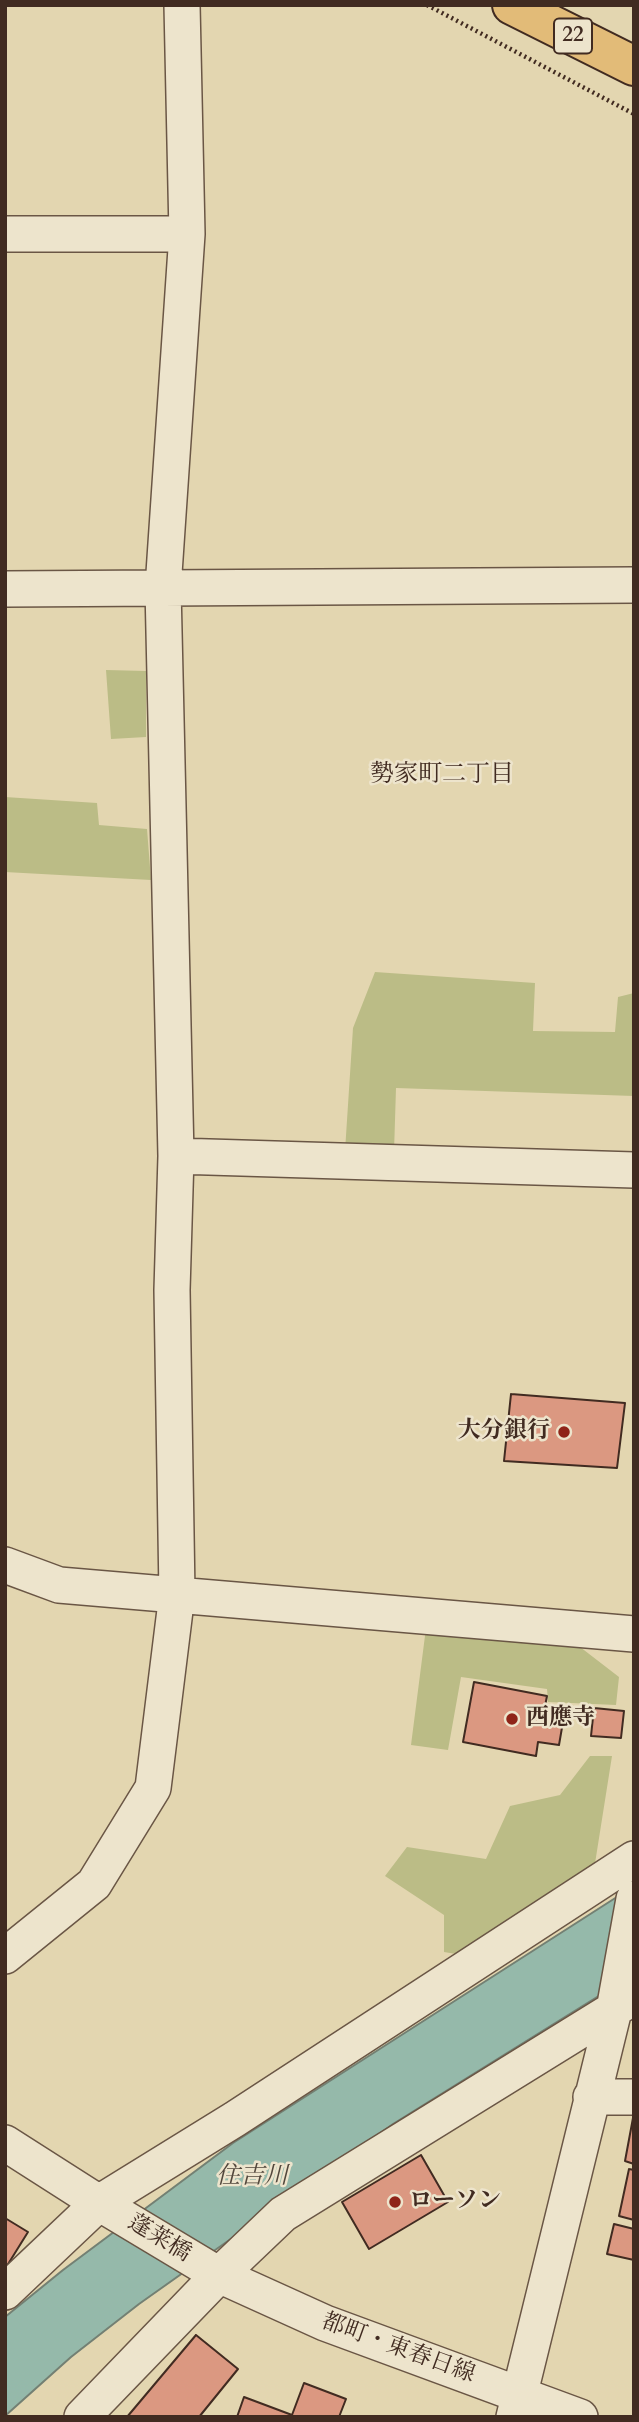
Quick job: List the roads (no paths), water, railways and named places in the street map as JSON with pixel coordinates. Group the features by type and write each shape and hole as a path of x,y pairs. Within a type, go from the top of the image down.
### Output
{"main road":[{"name":"22","path":"512,5 634,66"}],"street":[{"path":"5,1956 94,1884 153,1788 177,1594 172,1290 176,1156 163,588 187,234 182,5"},
{"path":"5,234 187,234"},
{"path":"5,589 634,585"},
{"path":"176,1156 634,1170"},
{"path":"5,1565 59,1585 634,1634"},
{"path":"5,2292 99,2203 236,2119 634,1859"},
{"path":"517,2405 591,2097 621,2002 634,1899"},
{"path":"82,2417 219,2274 283,2214 621,2002"},
{"path":"591,2097 634,2097"},
{"path":"5,2143 99,2203"},
{"name":"蓬莱橋","path":"99,2203 219,2274"},
{"name":"都町・東春日線","path":"219,2274 517,2405 580,2417"}],"water":[{"name":"住吉川","path":"634,1886 634,1974 393,2124 139,2304 71,2357 5,2416 5,2317 63,2270 233,2143"}],"place":[{"name":"大分銀行","path":"564,1432"},
{"name":"西應寺","path":"512,1719"},
{"name":"ローソン","path":"395,2202"}],"district":[{"name":"勢家町二丁目","path":"442,775"}]}
